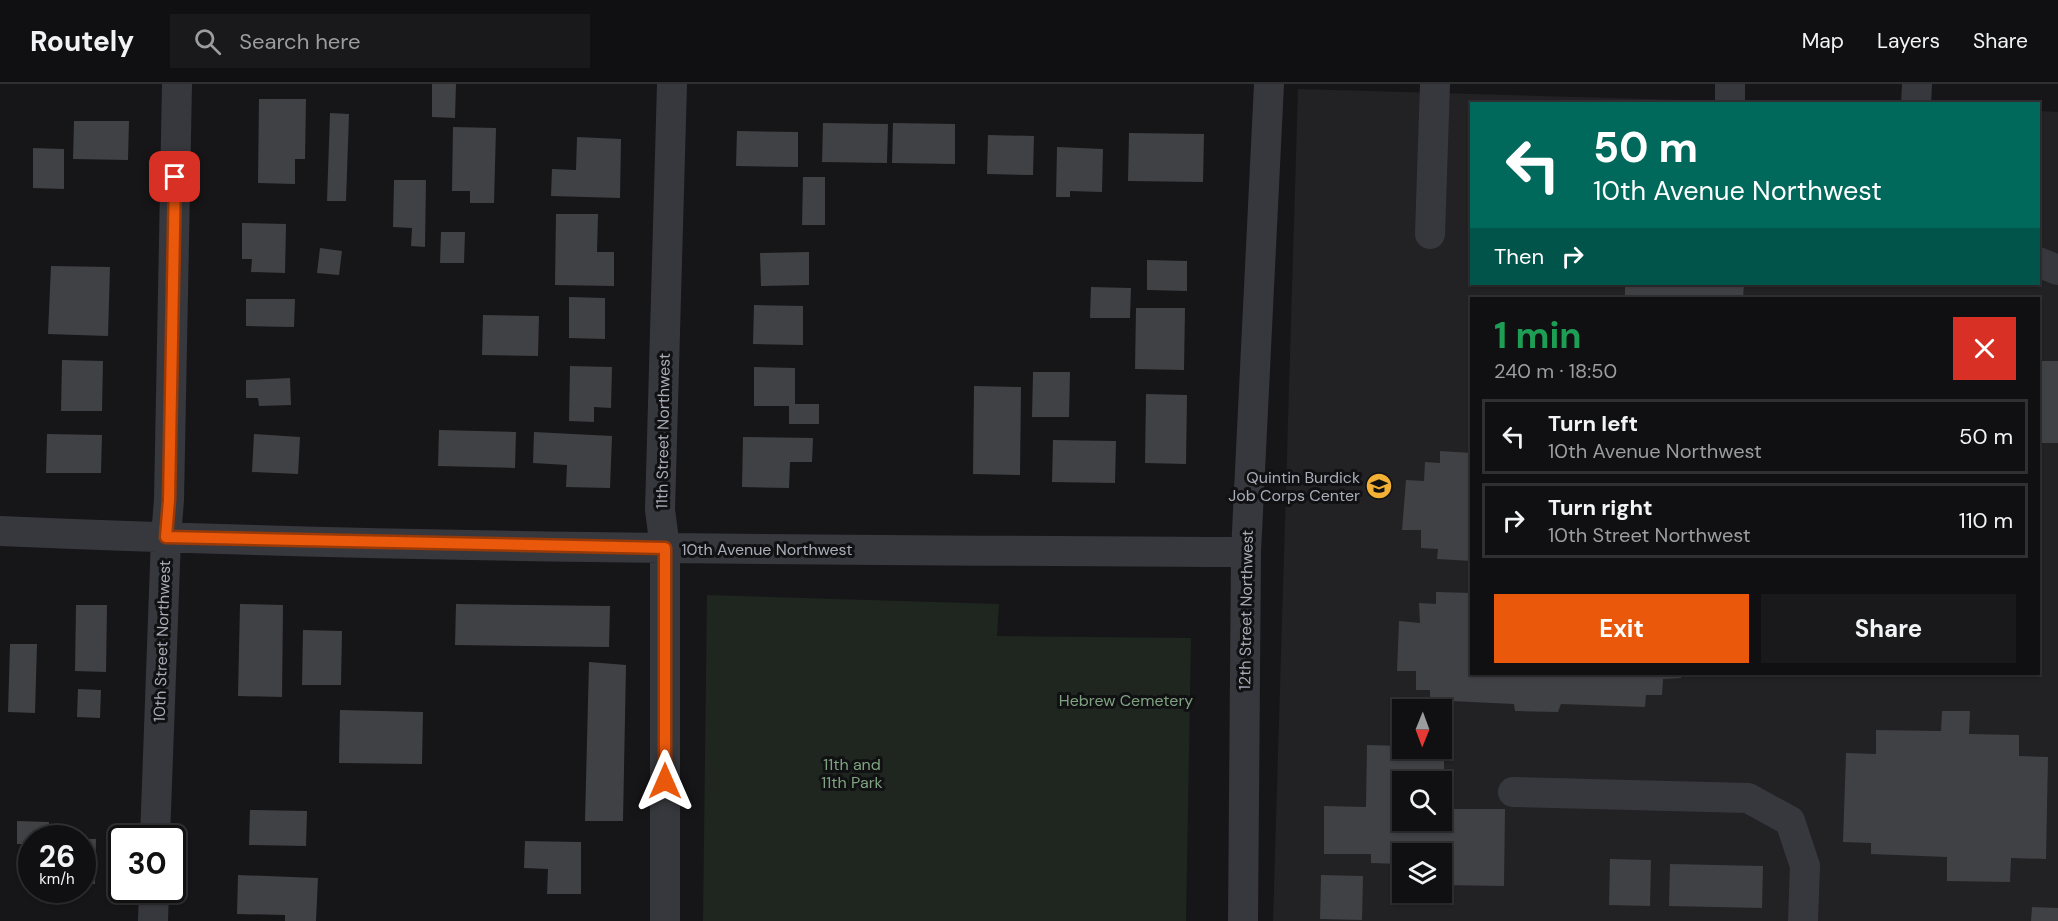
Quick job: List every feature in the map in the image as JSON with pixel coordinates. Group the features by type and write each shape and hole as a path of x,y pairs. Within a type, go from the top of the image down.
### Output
{"street":[{"name":"10th Street Northwest","path":"155,825 169,500 177,84"},
{"name":"11th Street Northwest","path":"665,921 665,548 660,510 672,84"},
{"name":"12th Street Northwest","path":"1243,921 1246,552 1269,84"},
{"path":"1430,234 1435,84"},
{"path":"1730,84 1730,102"},
{"path":"1916,102 1917,84"},
{"path":"2040,263 2058,270"},
{"name":"10th Avenue Northwest","path":"0,531 665,548 1246,552"},
{"path":"1513,792 1748,798 1790,821 1805,866 1803,921"},
{"path":"153,921 154,903"}],"shaded area":[{"name":"Quintin Burdick Job Corps Center","path":"1298,89 1752,102 1470,102 1470,285 2040,285 2040,111 2058,112 2058,921 1273,921"}],"green space":[{"name":"11th and 11th Park","path":"707,595 999,604 997,636 1191,638 1186,921 703,921"}],"building":[{"path":"432,84 456,84 455,118 432,117"},
{"path":"259,99 306,99 305,159 295,159 295,184 258,183"},
{"path":"330,113 349,114 346,201 327,201"},
{"path":"74,121 129,121 128,160 73,159"},
{"path":"823,123 888,124 887,163 822,162"},
{"path":"893,123 955,124 955,164 892,163"},
{"path":"453,127 496,128 494,203 470,203 470,191 452,191"},
{"path":"737,131 798,132 798,167 736,166"},
{"path":"1129,133 1204,134 1203,182 1128,181"},
{"path":"988,135 1034,136 1033,175 987,174"},
{"path":"577,137 621,139 620,198 551,196 552,169 576,170"},
{"path":"1057,147 1103,149 1102,192 1070,191 1070,197 1056,197"},
{"path":"33,148 64,149 64,189 33,188"},
{"path":"803,177 825,177 825,225 802,225"},
{"path":"394,180 426,180 425,247 411,246 412,228 393,227"},
{"path":"556,214 598,214 597,252 614,252 614,286 555,285"},
{"path":"242,223 286,224 285,273 251,272 252,259 242,259"},
{"path":"441,232 465,232 464,263 440,263"},
{"path":"320,248 342,251 339,275 317,273"},
{"path":"809,252 809,285 761,286 760,253"},
{"path":"1147,260 1187,261 1187,291 1147,290"},
{"path":"51,266 110,267 108,336 48,334"},
{"path":"1625,285 1744,285 1743,297 1625,297"},
{"path":"1091,287 1131,288 1130,318 1090,318"},
{"path":"569,297 605,298 605,339 569,338"},
{"path":"246,299 295,299 294,327 246,326"},
{"path":"754,305 803,306 803,345 753,344"},
{"path":"1136,308 1185,308 1184,370 1135,369"},
{"path":"483,315 539,316 538,356 482,355"},
{"path":"62,360 103,361 102,411 61,411"},
{"path":"2040,361 2058,361 2058,443 2040,443"},
{"path":"570,366 612,367 611,408 594,407 594,422 569,421"},
{"path":"754,367 795,368 795,404 819,404 819,424 789,424 789,406 754,406"},
{"path":"1033,372 1070,372 1069,417 1032,417"},
{"path":"290,378 291,405 259,406 258,398 246,398 246,380"},
{"path":"974,386 1021,387 1020,475 973,474"},
{"path":"1146,394 1187,395 1186,464 1145,463"},
{"path":"439,430 516,432 515,468 438,466"},
{"path":"534,432 612,436 610,488 566,487 567,465 533,463"},
{"path":"47,434 102,435 101,473 46,473"},
{"path":"254,434 300,437 298,474 252,472"},
{"path":"743,437 813,438 812,462 790,462 789,488 742,487"},
{"path":"1053,440 1116,441 1115,483 1052,482"},
{"path":"1440,451 1470,453 1470,561 1437,559 1438,549 1421,548 1421,530 1402,530 1406,480 1424,481 1425,462 1440,463"},
{"path":"1436,592 1470,593 1470,675 1681,675 1681,678 1663,679 1662,695 1646,695 1645,707 1561,704 1558,712 1515,711 1514,704 1430,699 1430,690 1416,690 1416,671 1397,671 1399,621 1420,623 1419,603 1436,604"},
{"path":"240,604 283,605 282,697 238,696"},
{"path":"456,604 610,606 609,647 455,645"},
{"path":"76,605 107,605 106,672 75,671"},
{"path":"303,630 342,631 341,685 302,685"},
{"path":"10,644 37,644 35,713 8,712"},
{"path":"589,662 626,665 623,821 585,821"},
{"path":"78,689 101,690 100,718 77,717"},
{"path":"340,710 423,712 422,764 339,763"},
{"path":"1942,711 1970,711 1969,734 2019,735 2019,756 2048,757 2046,859 2011,858 2010,882 1947,881 1947,857 1871,854 1871,843 1843,842 1846,753 1876,754 1876,730 1941,731"},
{"path":"1367,745 1392,746 1392,759 1444,759 1444,771 1392,771 1392,831 1452,831 1452,809 1505,809 1504,886 1452,885 1452,843 1392,843 1392,864 1371,863 1371,854 1324,854 1324,806 1366,807"},
{"path":"250,810 307,811 306,846 249,845"},
{"path":"17,821 49,822 49,825 18,825 17,844"},
{"path":"525,841 581,842 581,894 547,894 548,869 524,868"},
{"path":"1610,859 1651,860 1650,906 1609,905"},
{"path":"1670,864 1763,866 1762,908 1669,906"},
{"path":"238,875 318,878 316,921 285,921 285,915 237,914"},
{"path":"1321,875 1363,876 1362,920 1320,919"},
{"path":"2032,907 2058,908 2058,921 2031,921"}],"place":[{"name":"Quintin Burdick Job Corps Center","path":"1379,486"}],"route":[{"path":"175,177 169,500 166,537 665,548 665,781"}],"park label":[{"name":"Hebrew Cemetery","path":"1126,700"}]}
